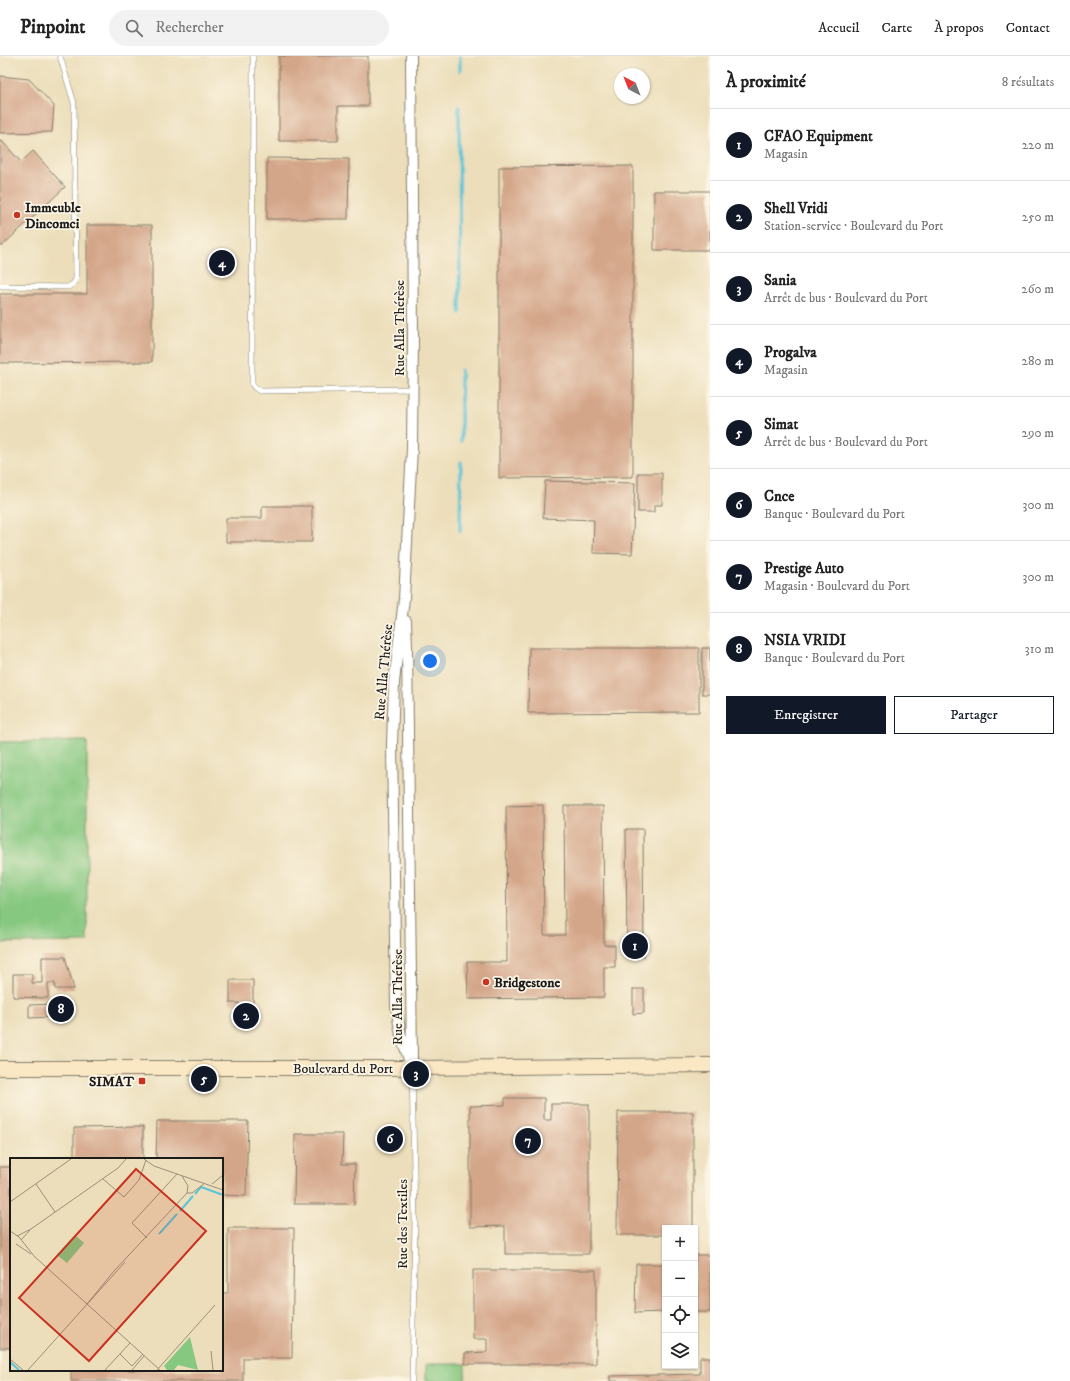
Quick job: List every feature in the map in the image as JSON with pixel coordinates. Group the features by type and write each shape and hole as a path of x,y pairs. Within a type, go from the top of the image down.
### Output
{"main road":[{"name":"Boulevard du Port","path":"0,1068 412,1068 710,1065"}],"street":[{"name":"Rue Alla Thérèse","path":"411,56 412,449 404,599 394,682 392,744 396,1006 401,1036 412,1068"},
{"name":"Rue Alla Thérèse","path":"404,599 407,648 412,1068"}],"lane":[{"path":"0,286 68,288 76,279 74,103 60,56"},
{"path":"253,56 252,384 260,391 413,389"},
{"name":"Rue des Textiles","path":"412,1068 415,1220 412,1381"}],"green space":[{"path":"87,741 87,942 0,943 0,742"},
{"path":"426,1364 465,1364 465,1381 426,1381"}],"building":[{"path":"279,56 368,56 368,106 338,106 338,141 279,141"},
{"path":"0,76 29,79 54,106 52,132 0,133"},
{"name":"Immeuble Dincomci","path":"0,139 21,162 33,151 65,187 2,246 0,244"},
{"path":"267,158 349,159 348,219 267,219"},
{"path":"633,166 633,477 499,478 499,167"},
{"path":"654,191 710,191 710,250 654,250"},
{"path":"87,225 152,225 152,362 0,363 0,294 87,294"},
{"path":"638,473 662,473 662,505 654,505 654,512 638,512"},
{"path":"545,481 635,483 632,554 593,553 594,520 543,518"},
{"path":"262,506 312,506 312,542 226,542 226,518 262,518"},
{"path":"529,648 699,648 699,712 528,713"},
{"path":"702,648 710,648 710,694 702,694"},
{"path":"543,805 544,935 565,935 564,806 603,806 604,945 615,945 615,967 604,967 604,997 468,999 467,962 507,962 506,806"},
{"path":"626,829 643,829 644,957 627,957"},
{"path":"42,957 65,957 74,989 55,989 55,983 48,983 48,998 13,997 13,974 32,974 32,983 42,983"},
{"path":"230,980 253,980 253,1026 239,1026 239,1003 230,1003"},
{"path":"633,989 644,989 644,1013 633,1014"},
{"path":"54,1004 54,1017 29,1018 29,1005"},
{"path":"505,1098 544,1098 544,1120 551,1120 551,1104 589,1104 589,1254 505,1254 505,1226 470,1227 470,1106 505,1105"},
{"path":"618,1112 693,1112 693,1225 662,1225 662,1235 617,1235"},
{"path":"157,1121 248,1121 246,1196 223,1195 223,1158 156,1158"},
{"path":"143,1127 143,1158 74,1158 74,1128"},
{"path":"295,1134 343,1134 342,1164 355,1164 354,1205 294,1204"},
{"path":"0,1167 10,1167 10,1348 0,1348"},
{"path":"228,1228 294,1228 292,1358 243,1358 243,1381 71,1381 71,1371 223,1371 223,1293 228,1293"},
{"path":"698,1255 710,1255 710,1312 698,1312"},
{"path":"636,1264 662,1264 662,1312 635,1313"},
{"path":"473,1270 596,1270 596,1364 465,1364 465,1353 487,1352 487,1339 473,1339"},
{"path":"700,1357 710,1357 710,1381 610,1381 610,1376 700,1374"}],"waterway":[{"path":"460,56 460,71"},
{"path":"459,107 460,313"},
{"path":"461,370 461,441"},
{"path":"460,531 461,462"}],"place":[{"name":"Immeuble Dincomci","path":"17,215"},
{"name":"Progalva","path":"222,263"},
{"name":"CFAO Equipment","path":"635,946"},
{"name":"Bridgestone","path":"486,982"},
{"name":"NSIA VRIDI","path":"61,1009"},
{"name":"Shell Vridi","path":"246,1016"},
{"name":"Sania","path":"416,1074"},
{"name":"Simat","path":"204,1079"},
{"name":"SIMAT","path":"142,1081"},
{"name":"Cnce","path":"390,1139"},
{"name":"Prestige Auto","path":"528,1141"}]}
